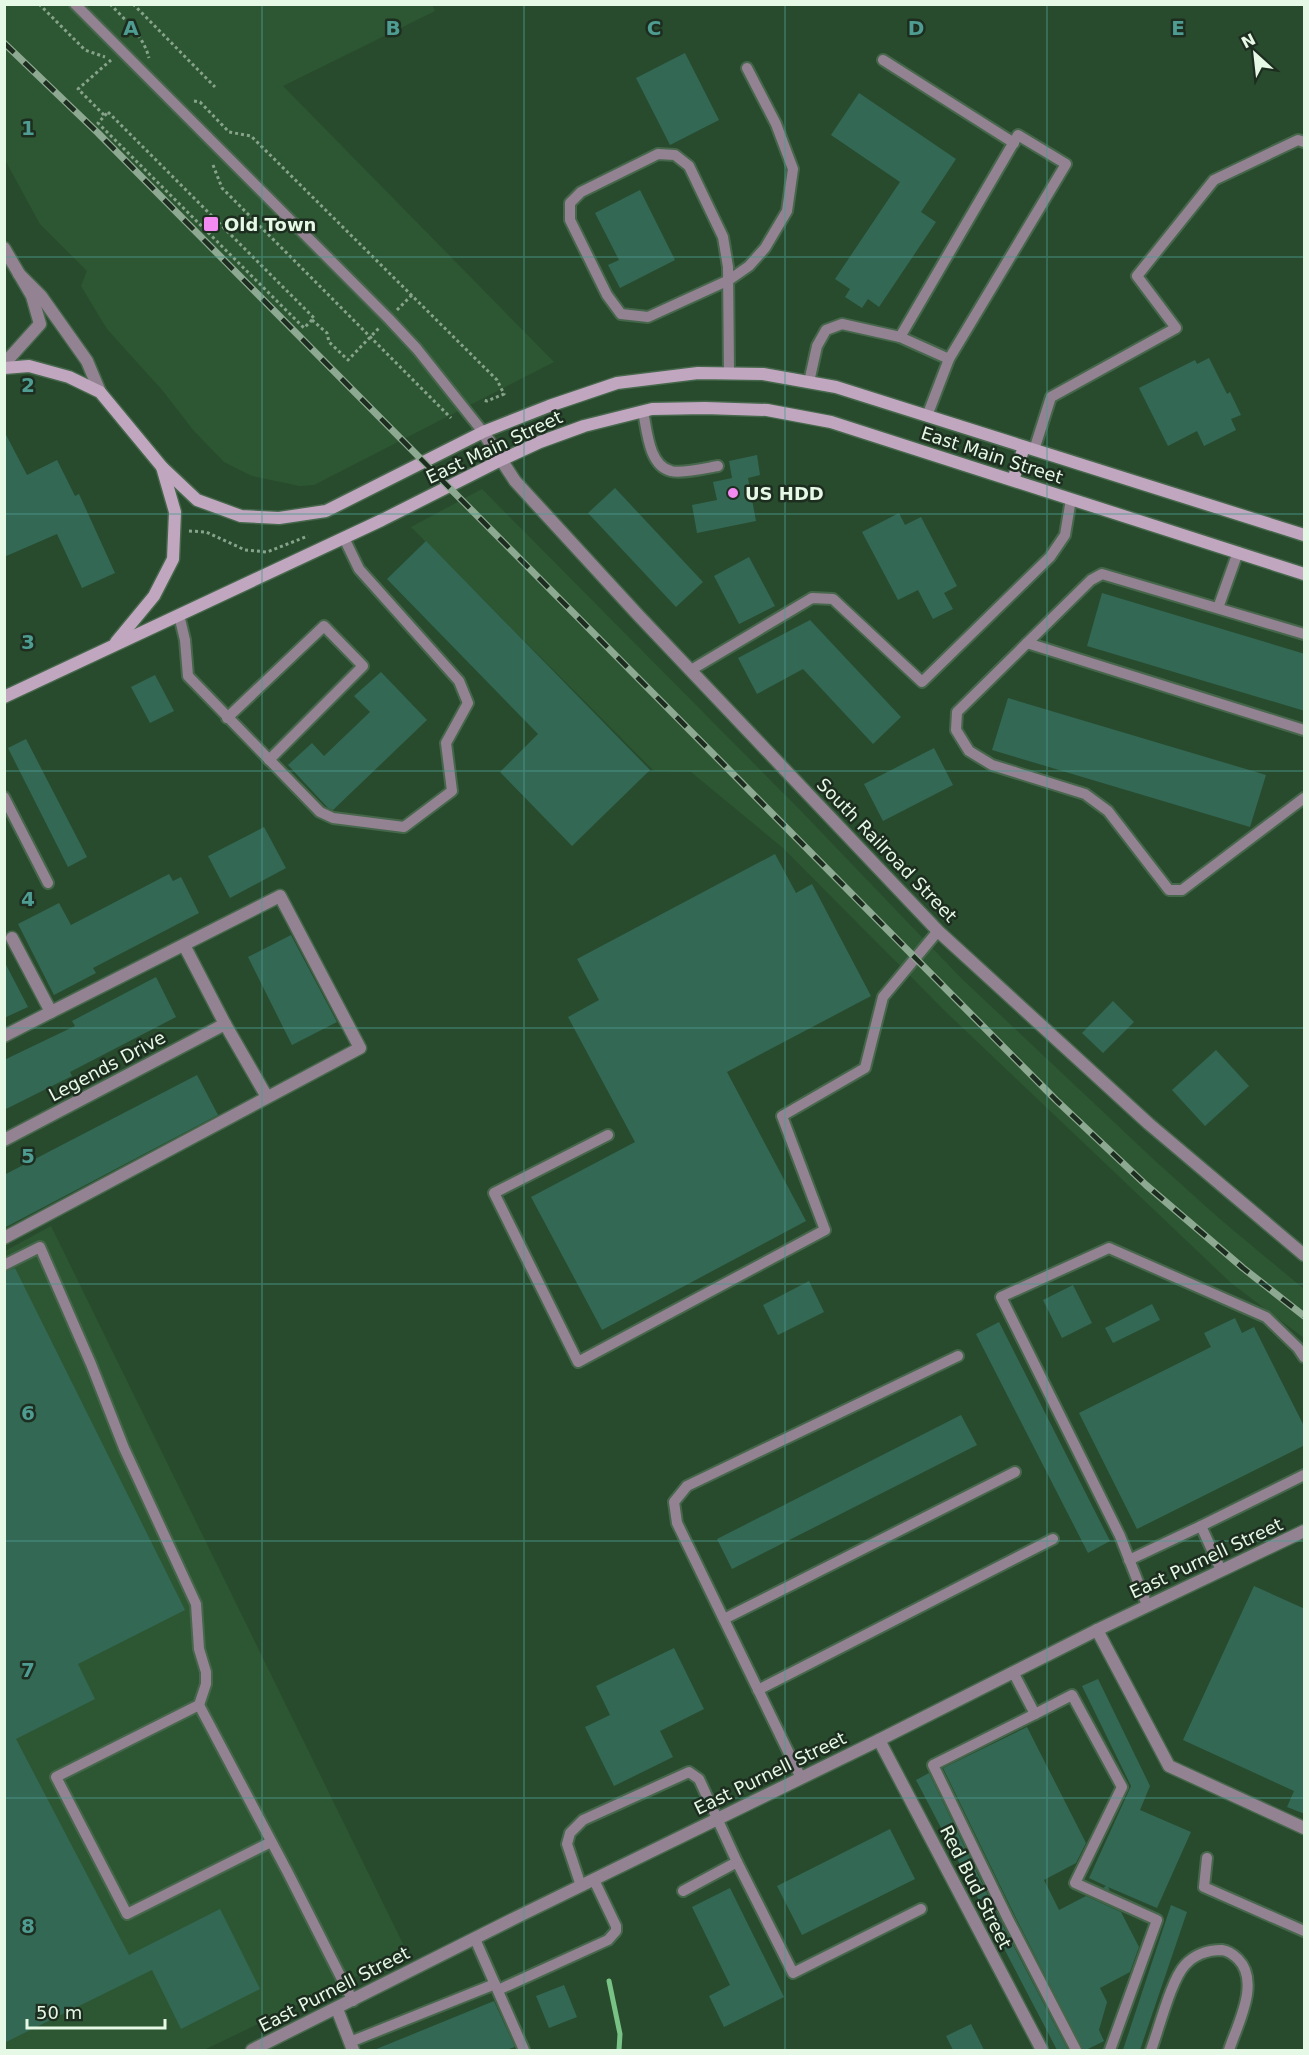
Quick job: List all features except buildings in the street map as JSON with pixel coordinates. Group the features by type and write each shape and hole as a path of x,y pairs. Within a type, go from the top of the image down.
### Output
{"main road":[{"path":"4,366 29,366 69,377 100,392"},
{"name":"East Main Street","path":"100,392 162,467 197,500 241,516 279,518 326,511 483,432 617,383 698,373 763,374 836,387 1305,535"},
{"name":"East Main Street","path":"4,697 344,538 540,442 584,426 652,409 767,410 831,422 1305,574"},
{"path":"1013,480 1029,448"},
{"path":"114,646 154,596 173,559 175,512 162,467"}],"street":[{"path":"4,248 32,296 40,324 4,366"},
{"path":"19,274 41,296 87,361 100,392"},
{"name":"South Railroad Street","path":"483,432 515,481 938,931 1149,1124 1305,1255"},
{"path":"4,1036 280,896 360,1048 4,1238"},
{"path":"12,938 51,1012"},
{"path":"184,945 225,1024 267,1097"},
{"name":"Legends Drive","path":"4,1140 225,1024"},
{"name":"East Purnell Street","path":"252,2050 879,1740 1097,1629 1305,1531"},
{"path":"1097,1629 1169,1766 1305,1828"},
{"name":"Red Bud Street","path":"879,1740 1042,2050"},
{"path":"337,2009 352,2046"}],"lane":[{"path":"75,4 388,319 431,365 483,432"},
{"path":"883,60 1014,143"},
{"path":"729,374 729,280 723,237 689,166 675,155 658,154 581,192 570,203 570,220 607,295 621,314 648,317 729,280 749,266 765,248 787,211 793,169 776,124 747,68"},
{"path":"900,337 1018,135 1066,164 949,358 927,416"},
{"path":"1029,448 1051,397 1176,328 1137,276 1214,180 1298,140 1305,142"},
{"path":"809,382 817,346 826,330 842,324 900,337 949,358"},
{"path":"643,411 658,465 672,472 718,466"},
{"path":"691,670 812,598 833,599 922,682 1050,557 1065,535 1071,500"},
{"path":"179,615 185,640 188,676 320,812 333,818 404,827 452,791 446,743 468,704 459,681 359,568 344,538"},
{"path":"1218,608 1238,552"},
{"path":"1305,634 1102,574 1092,580 957,712 956,730 969,751 992,765 1085,795 1108,811 1169,890 1182,890 1305,798"},
{"path":"227,718 324,626 363,666 268,760"},
{"path":"1027,643 1305,730"},
{"path":"4,797 48,883"},
{"path":"608,1135 494,1193 578,1362 825,1230 782,1116 866,1068 883,997 938,931"},
{"path":"4,1264 40,1247 91,1364 124,1448 196,1604 199,1649 206,1672 206,1684 199,1705 56,1778 127,1914 271,1842"},
{"path":"1147,1605 1120,1536 1001,1297 1109,1248 1266,1317 1305,1357"},
{"path":"801,1778 677,1522 674,1502 687,1486 958,1356"},
{"path":"724,1619 1015,1472"},
{"path":"1130,1560 1305,1475"},
{"path":"1201,1526 1221,1570"},
{"path":"758,1690 1053,1539"},
{"path":"1013,1672 1035,1714"},
{"path":"1076,2050 1008,1919 933,1765 1072,1695 1122,1787 1075,1883 1157,1920 1110,2050"},
{"path":"199,1705 352,2001"},
{"path":"581,1886 567,1844 570,1833 583,1820 689,1772 699,1779 737,1862 793,1973 921,1909"},
{"path":"1207,1858 1204,1887 1305,1931"},
{"path":"683,1891 737,1862"},
{"path":"352,2046 608,1940 613,1935 616,1926 594,1880"},
{"path":"475,1939 524,2050"},
{"path":"1151,2050 1176,1982 1185,1966 1210,1950 1228,1951 1240,1962 1245,1971 1248,1992 1229,2050"}],"path":[{"path":"39,4 85,50 111,59"},
{"path":"110,4 138,33 146,46 150,60"},
{"path":"133,4 215,87"},
{"path":"105,116 78,89 121,50"},
{"path":"187,100 200,102 229,132 251,136 497,380 504,394 488,401 483,400"},
{"path":"312,320 303,328 98,123 108,112 314,318 312,320 327,333 329,342 348,360 412,295"},
{"path":"212,162 222,188 451,418"},
{"path":"184,530 206,532 244,550 267,552 318,532"}],"shaded area":[{"path":"4,5 432,5 435,11 283,86 554,362 314,485 300,486 252,476 224,462 194,431 163,391 107,329 81,286 87,271 40,224 5,160"},
{"path":"482,489 802,812 961,978 1152,1158 1221,1220 1304,1289 1304,1338 1231,1283 946,1012 783,848 691,772 654,771 411,527"},
{"path":"51,1226 407,1952 204,2050 5,2050 5,1251"}],"waterway":[{"path":"609,1981 620,2034 619,2050"}],"railway":[{"path":"4,43 98,133 1056,1100 1146,1185 1243,1268 1304,1316"}],"place":[{"name":"Old Town","path":"211,224"},
{"name":"US HDD","path":"733,493"}]}
